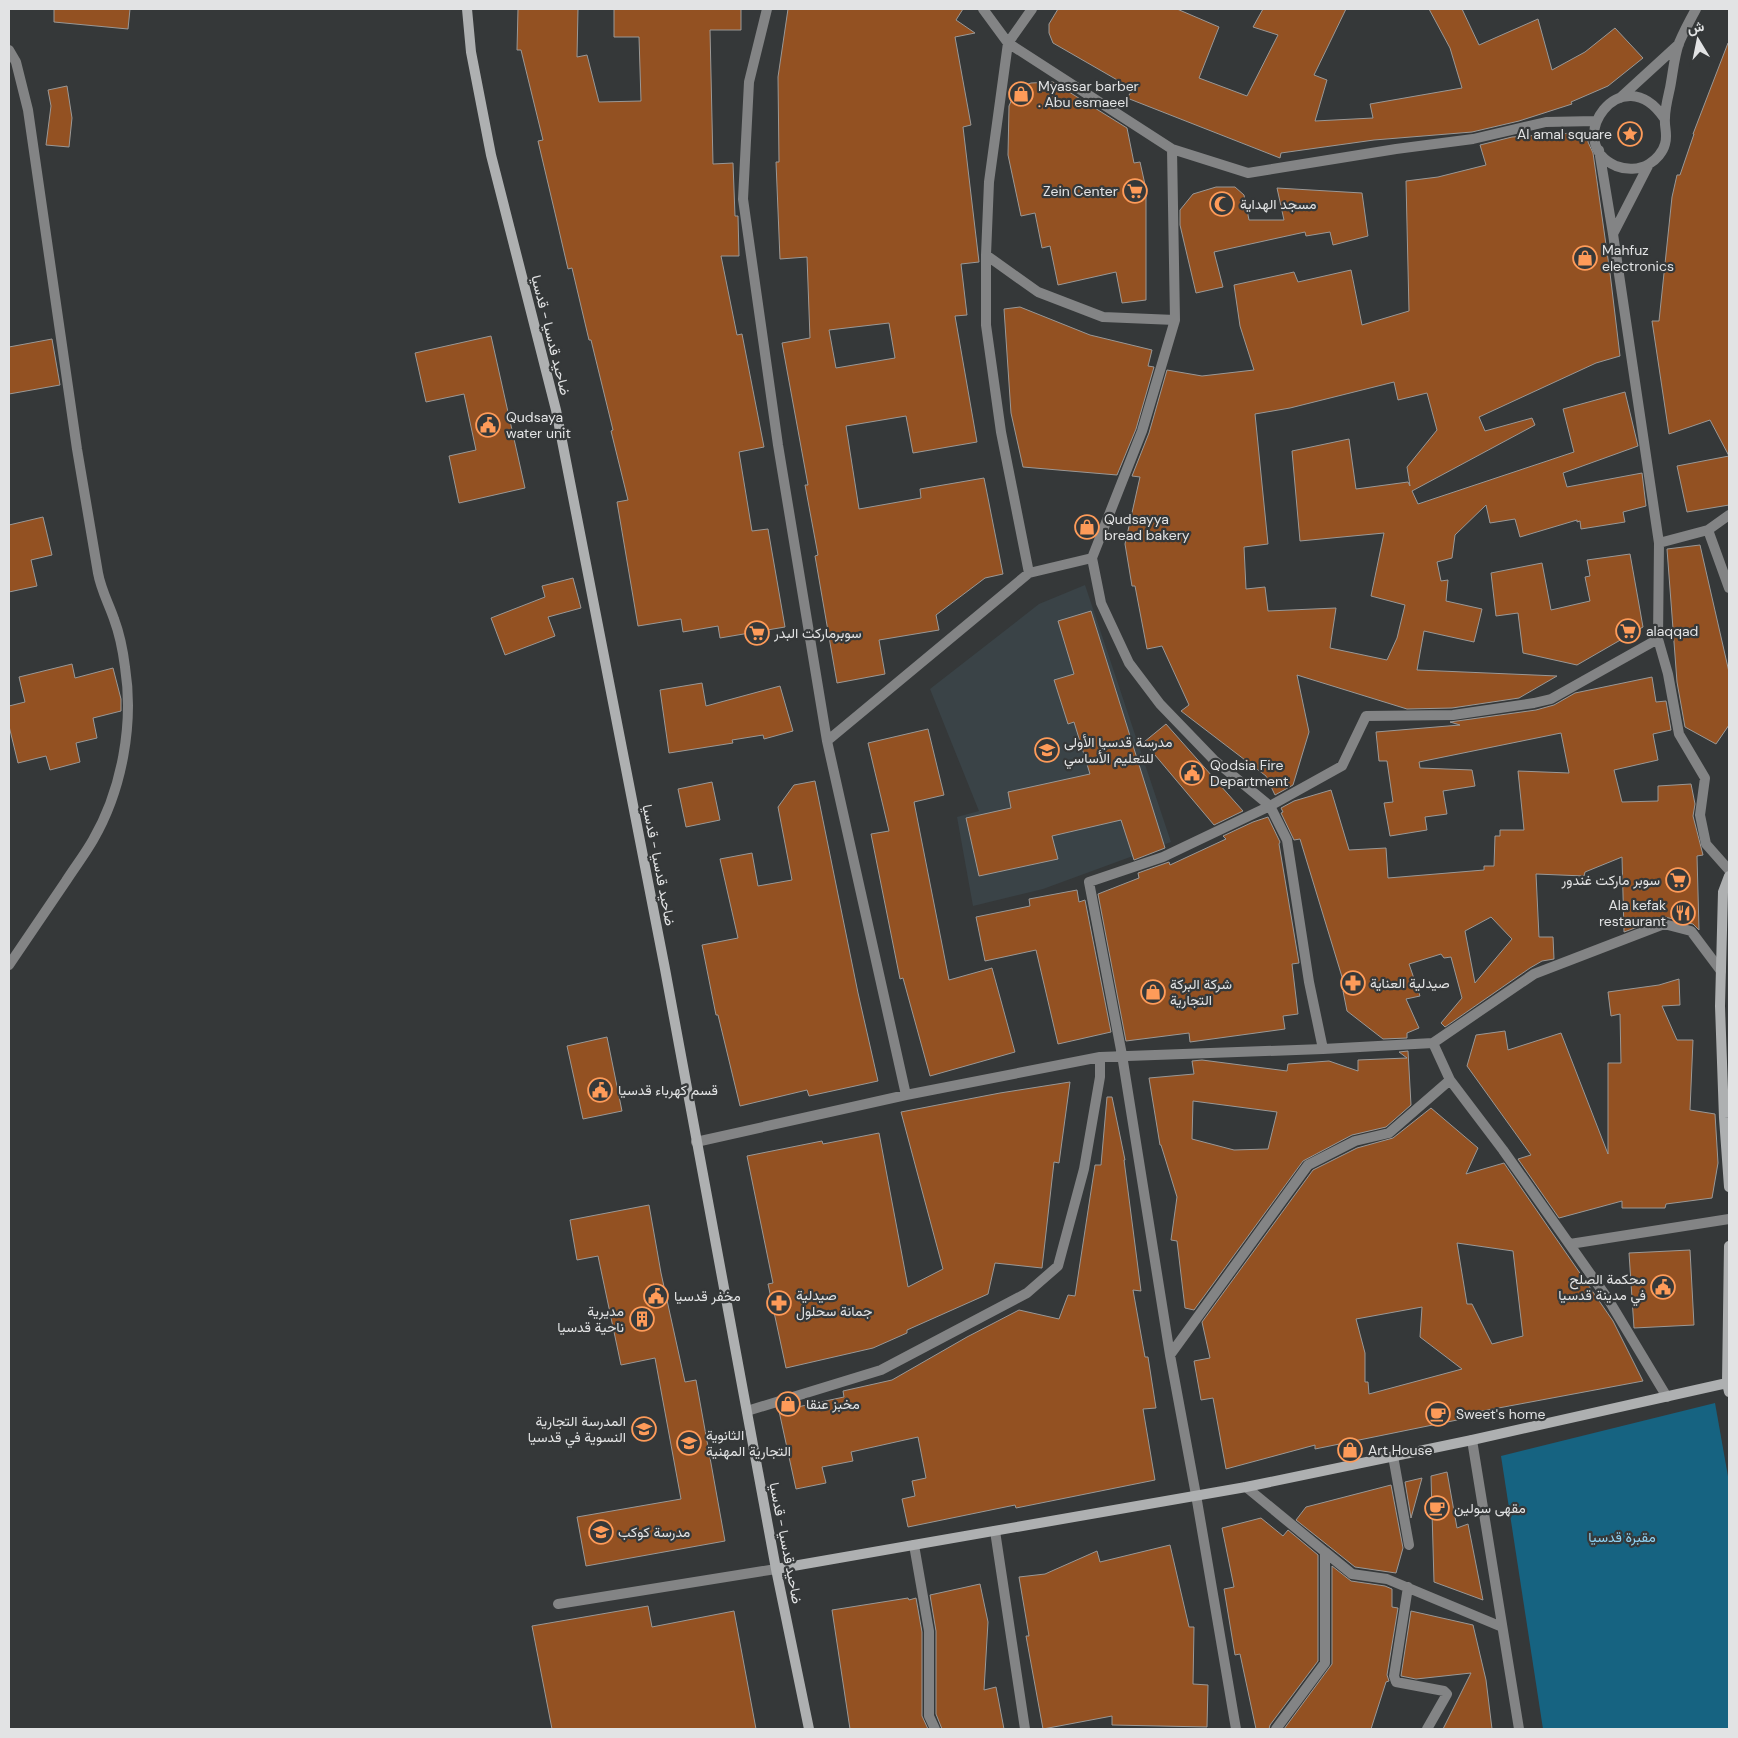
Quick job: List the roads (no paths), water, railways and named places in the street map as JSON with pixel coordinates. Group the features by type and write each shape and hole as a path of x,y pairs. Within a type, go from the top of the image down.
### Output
{"main road":[{"name":"ضاحيد قدسيا - قدسيا","path":"467,9 471,52 491,156 556,410 665,969 776,1569 810,1729"},
{"path":"1729,876 1723,892 1721,971 1725,1005 1724,1118 1729,1186"},
{"path":"776,1569 1246,1487 1666,1397 1728,1388 1729,1246"}],"street":[{"path":"767,9 749,82 743,199 778,445 827,741 906,1096"},
{"path":"983,9 1008,43 1172,149 1248,173 1396,149 1473,139 1546,122 1596,121"},
{"path":"1029,573 1001,432 986,325 986,255 989,182 1008,43 1032,9"},
{"path":"1664,118 1679,44 1696,9"},
{"path":"1620,98 1633,96 1646,100 1657,107 1664,118 1667,131 1665,144 1659,156 1649,164 1638,168 1626,169 1605,159 1595,140 1596,121 1601,111 1610,103 1620,98 1679,44"},
{"path":"9,50 16,62 28,110 77,449 96,564 101,590 119,635 126,670 128,705 126,740 119,774 108,808 93,839 9,966"},
{"path":"1172,149 1175,320 1142,432 1092,558 1101,603 1129,663 1160,704 1214,760 1270,806 1287,840 1309,982 1323,1049"},
{"path":"1599,150 1659,543 1658,639 1668,674 1679,734 1705,778 1700,815 1706,844 1729,870"},
{"path":"1613,234 1649,164"},
{"path":"986,255 1038,292 1103,317 1175,320"},
{"path":"1659,543 1708,530 1729,515"},
{"path":"1708,530 1729,588"},
{"path":"827,741 1029,573 1092,558"},
{"path":"1236,1729 1170,1356 1122,1055 1089,882 1163,857 1270,806 1342,766 1366,716 1453,715 1552,699 1658,639"},
{"path":"696,1142 906,1096 1100,1057 1433,1043 1534,974 1664,924 1691,931 1721,971"},
{"path":"1433,1043 1450,1080 1503,1150 1608,1299 1666,1397"},
{"path":"747,1411 881,1370 1028,1293 1058,1266 1084,1169 1100,1077 1100,1057"},
{"path":"1170,1356 1308,1165 1355,1140 1389,1133 1450,1080"},
{"path":"1570,1244 1729,1219"},
{"path":"1472,1440 1519,1729"},
{"path":"1393,1456 1409,1545"},
{"path":"1246,1487 1352,1574 1387,1579 1502,1627"},
{"path":"995,1531 1025,1729"},
{"path":"914,1545 929,1631 930,1716 935,1729"},
{"path":"1276,1729 1325,1663 1325,1552"},
{"path":"558,1604 776,1569"},
{"path":"1408,1588 1394,1676 1396,1682 1444,1691 1446,1694 1427,1729"}],"place":[{"name":"Myassar barber . Abu esmaeel","path":"1021,94"},
{"name":"Al amal square","path":"1630,134"},
{"name":"Zein Center","path":"1135,191"},
{"name":"مسجد الهداية","path":"1222,204"},
{"name":"Mahfuz electronics","path":"1585,258"},
{"name":"Qudsaya water unit","path":"488,425"},
{"name":"Qudsayya bread bakery","path":"1087,527"},
{"name":"alaqqad","path":"1628,631"},
{"name":"سوبرماركت البدر","path":"757,633"},
{"name":"مدرسة قدسيا الأولى للتعليم الأساسي","path":"1047,750"},
{"name":"Qodsia Fire Department","path":"1192,773"},
{"name":"سوبر ماركت غندور","path":"1678,880"},
{"name":"Ala kefak restaurant","path":"1683,913"},
{"name":"صيدلية العناية","path":"1353,983"},
{"name":"شركة البركة التجارية","path":"1153,992"},
{"name":"قسم كهرباء قدسيا","path":"600,1090"},
{"name":"محكمة الصلح في مدينة قدسيا","path":"1663,1287"},
{"name":"مخفر قدسيا","path":"656,1296"},
{"name":"صيدلية جمانة سحلول","path":"779,1303"},
{"name":"مديرية ناحية قدسيا","path":"642,1319"},
{"name":"مخبز عنقا","path":"788,1404"},
{"name":"Sweet's home","path":"1438,1414"},
{"name":"المدرسة التجارية النسوية في قدسيا","path":"644,1429"},
{"name":"الثانوية التجارية المهنية","path":"689,1443"},
{"name":"Art House","path":"1350,1450"},
{"name":"مقهى سولين","path":"1437,1508"},
{"name":"مدرسة كوكب","path":"601,1532"}],"park label":[{"name":"مقبرة قدسيا","path":"1622,1537"}]}
